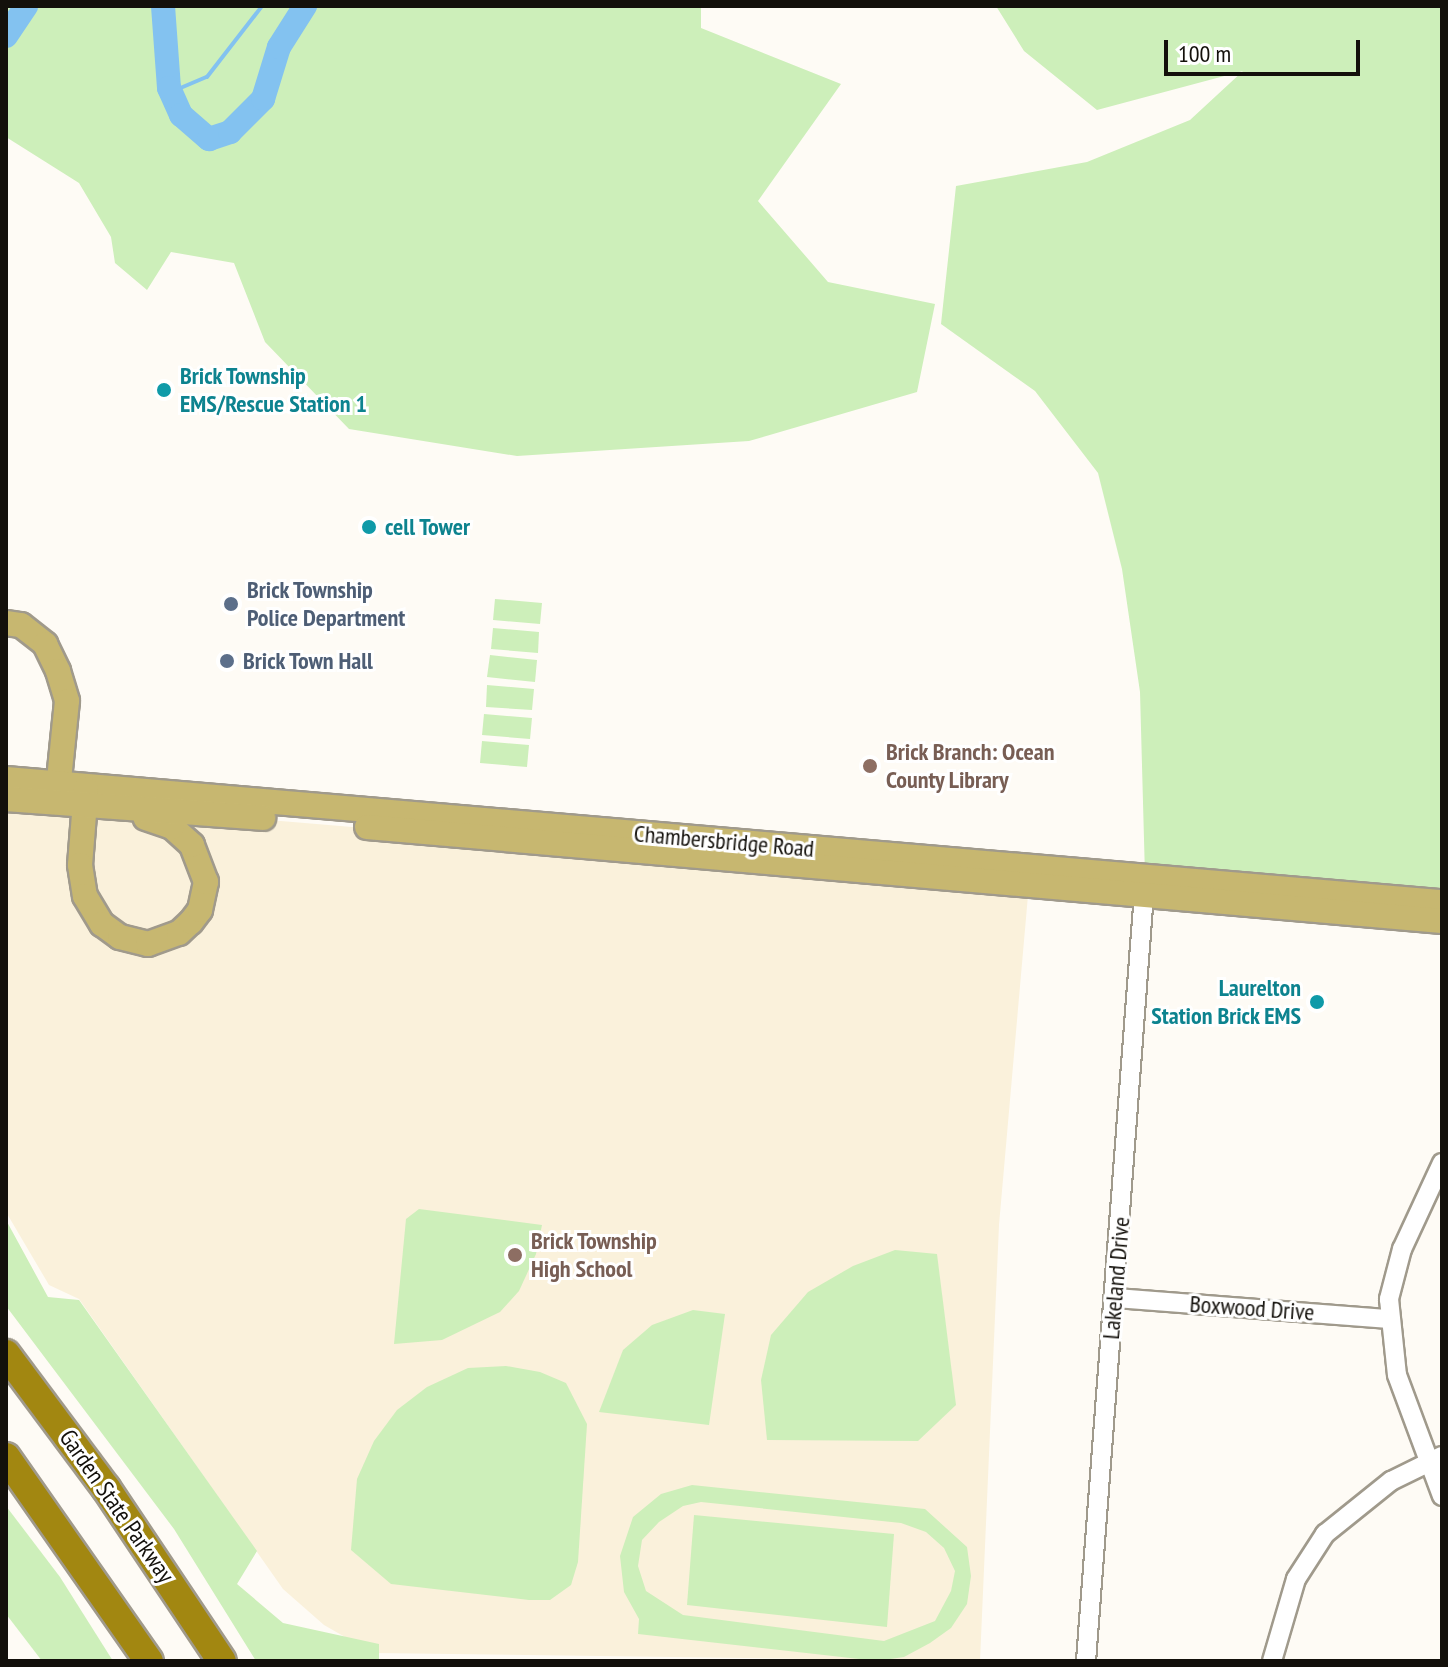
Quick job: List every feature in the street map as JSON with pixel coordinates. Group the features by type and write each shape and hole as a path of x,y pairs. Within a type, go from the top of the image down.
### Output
{"highway":[{"name":"Garden State Parkway","path":"6,1354 106,1488 222,1661"},
{"path":"6,1457 149,1661"}],"main road":[{"path":"6,623 21,625 45,644 58,671 67,701 57,794"},
{"name":"Chambersbridge Road","path":"7,783 57,794 1442,902"},
{"path":"86,796 80,865 92,911 120,937 148,944 162,941 179,933 200,910 204,867 181,834 122,809"},
{"name":"Chambersbridge Road","path":"86,796 122,809 1442,921"}],"street":[{"name":"Lakeland Drive","path":"1086,1661 1144,894"},
{"path":"1442,1163 1394,1272 1390,1319 1397,1375 1434,1459 1442,1496"},
{"name":"Boxwood Drive","path":"1115,1298 1390,1319"},
{"path":"1272,1661 1296,1579 1325,1534 1354,1507 1434,1459"}],"shaded area":[{"name":"Brick Township High School","path":"6,798 1029,884 999,1225 980,1661 373,1653 324,1625 283,1589 79,1299 49,1285 6,1212"}],"green space":[{"path":"6,6 701,6 701,28 841,84 758,201 828,282 935,304 917,392 749,441 517,456 349,429 265,342 234,263 171,252 147,290 115,263 111,237 79,183 6,137"},
{"path":"996,6 1442,6 1442,902 1145,876 1140,692 1122,569 1098,473 1035,391 941,324 956,186 1087,162 1190,120 1243,71 1097,110 1024,51"},
{"path":"495,599 542,603 540,624 493,620"},
{"path":"493,628 539,632 538,653 491,649"},
{"path":"490,655 537,660 535,682 487,677"},
{"path":"487,685 534,689 532,710 486,707"},
{"path":"484,714 532,718 530,739 482,735"},
{"path":"482,741 529,745 527,767 480,763"},
{"path":"419,1209 542,1225 536,1254 519,1291 500,1312 442,1340 394,1344 406,1219"},
{"path":"6,1220 48,1297 79,1300 257,1551 237,1584 283,1623 379,1644 379,1661 256,1661 174,1529 6,1306"},
{"path":"895,1250 937,1254 956,1405 918,1441 767,1440 761,1380 771,1335 808,1292 853,1266"},
{"path":"693,1310 725,1314 709,1425 599,1412 623,1350 652,1325"},
{"path":"506,1366 540,1372 566,1383 587,1424 578,1562 571,1585 550,1600 529,1600 391,1584 351,1550 357,1479 374,1441 397,1410 427,1387 468,1368"},
{"path":"692,1485 925,1509 967,1547 971,1576 967,1604 951,1628 930,1643 904,1657 877,1661 638,1634 639,1619 624,1592 620,1556 633,1517 661,1494","holes":["701,1502 901,1523 926,1532 944,1548 955,1571 951,1591 935,1621 884,1641 683,1615 646,1591 638,1566 642,1540 659,1522 683,1506"]},
{"path":"6,1506 60,1577 113,1661 42,1661 6,1614"},
{"path":"694,1515 894,1534 887,1627 687,1605"}],"waterway":[{"path":"6,36 26,6"},
{"path":"163,6 169,88 181,115 209,139 230,132 263,99 279,47 305,6"},
{"path":"171,92 207,77 262,6"}],"place":[{"name":"Brick Township EMS/Rescue Station 1","path":"164,390"},
{"name":"cell Tower","path":"369,527"},
{"name":"Brick Township Police Department","path":"231,604"},
{"name":"Brick Town Hall","path":"227,661"},
{"name":"Brick Branch: Ocean County Library","path":"870,766"},
{"name":"Laurelton Station Brick EMS","path":"1317,1002"},
{"name":"Brick Township High School","path":"515,1255"}]}
